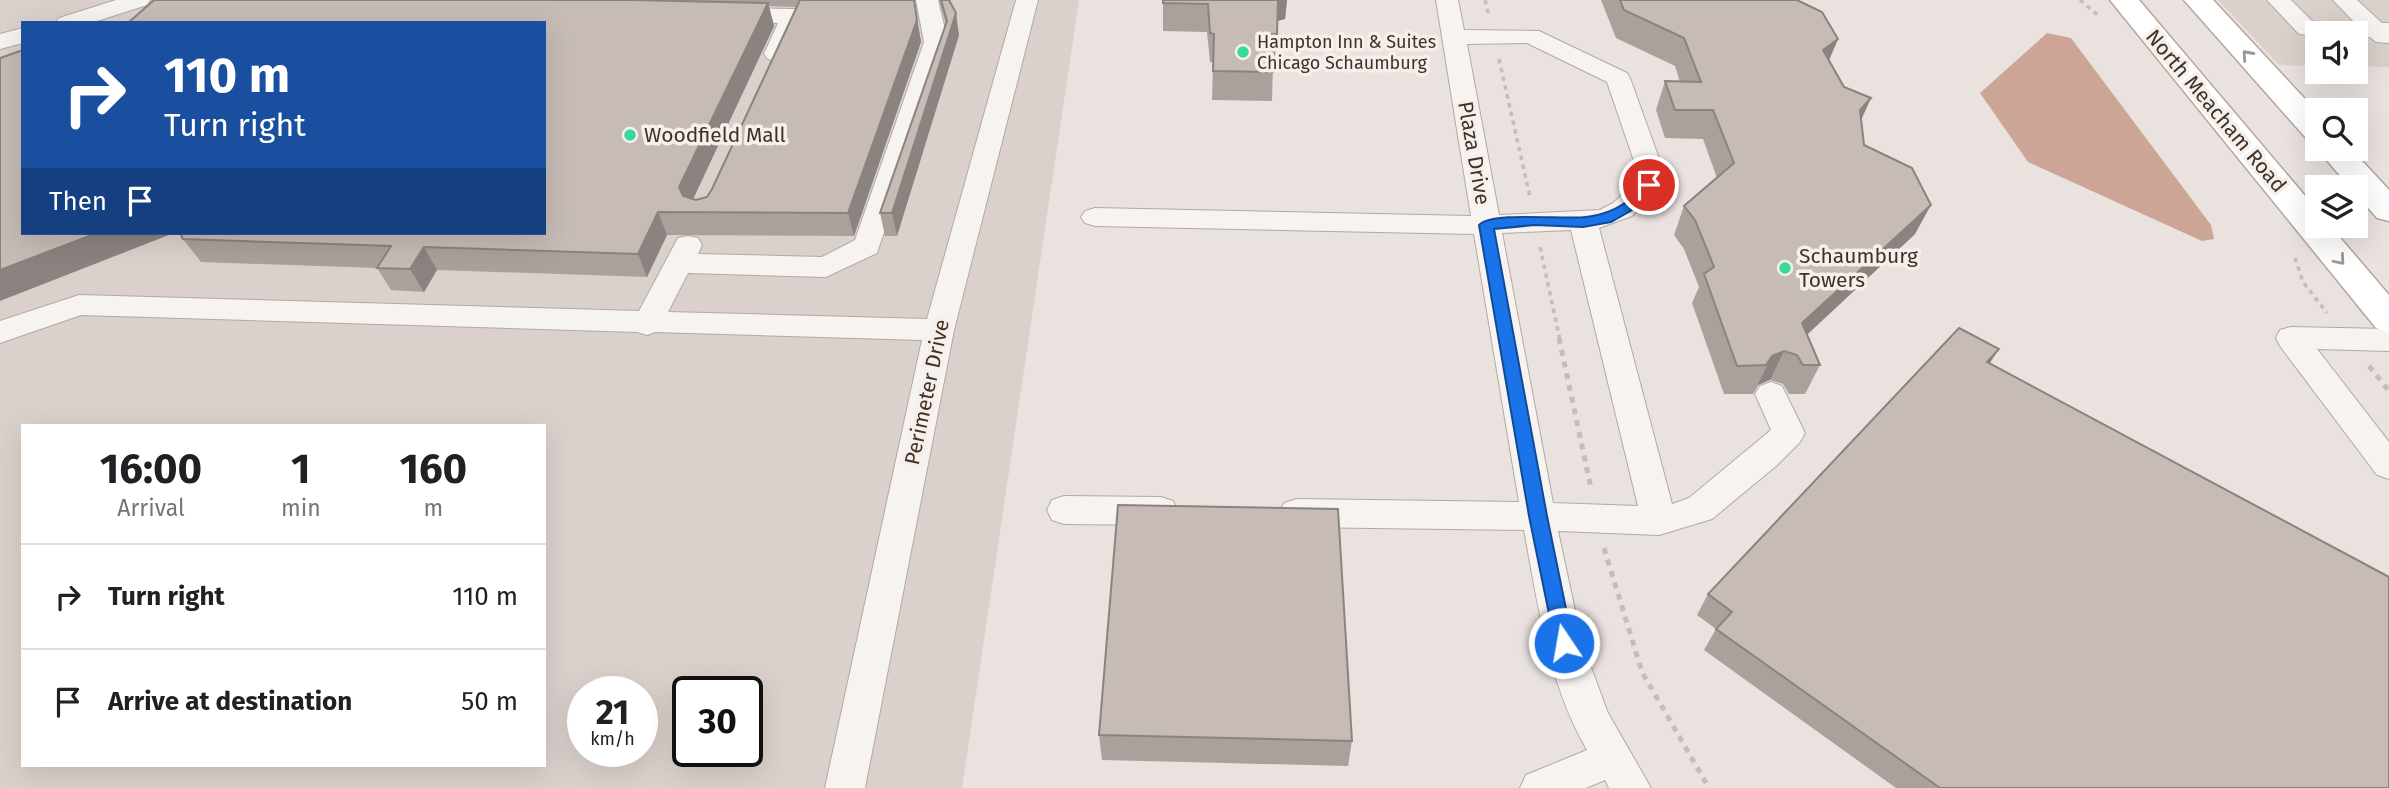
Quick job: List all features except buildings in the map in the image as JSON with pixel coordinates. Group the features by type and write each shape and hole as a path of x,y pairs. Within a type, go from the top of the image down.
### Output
{"main road":[{"path":"2198,0 2305,118"},
{"name":"North Meacham Road","path":"2113,10 2389,319"},
{"path":"2344,161 2389,210"}],"street":[{"path":"73,21 139,0"},
{"path":"647,324 684,254 825,267 867,246 936,42 927,0"},
{"name":"Perimeter Drive","path":"845,788 939,330 1027,0"},
{"name":"Plaza Drive","path":"1447,0 1538,516 1564,643 1591,721 1622,773"},
{"path":"2278,0 2307,29 2385,34"},
{"path":"2344,0 2385,34"},
{"path":"711,14 793,16 765,78"},
{"path":"0,41 21,36"},
{"path":"1095,217 1486,225 1535,221 1583,222 1611,217 1634,203 1649,185 1648,164 1618,78 1531,36 1453,37"},
{"path":"1583,222 1659,521"},
{"path":"0,332 79,305 647,324 939,330"},
{"path":"2389,340 2291,338 2389,466"},
{"path":"1271,512 1538,516 1659,521 1700,509 1789,433 1771,394"},
{"path":"1064,510 1190,511"},
{"path":"1540,788 1622,773"}],"path":[{"path":"1485,0 1606,558 1642,672 1709,788"},
{"path":"2080,0 2113,10"},
{"path":"2288,249 2296,259 2303,282 2389,391"}],"shaded area":[{"path":"0,0 1079,0 962,788 0,788"},
{"path":"2218,0 2389,0 2389,67 2368,66 2368,21 2305,21 2305,66 2279,65"},
{"path":"2047,33 2071,38 2211,225 2214,239 2202,241 2028,162 1980,93"}],"place":[{"name":"Hampton Inn & Suites Chicago Schaumburg","path":"1243,52"},
{"name":"Woodfield Mall","path":"630,135"},
{"name":"Schaumburg Towers","path":"1785,268"}],"route":[{"path":"1564,643 1538,516 1486,225 1535,221 1583,222 1611,217 1634,203 1649,185"}]}
